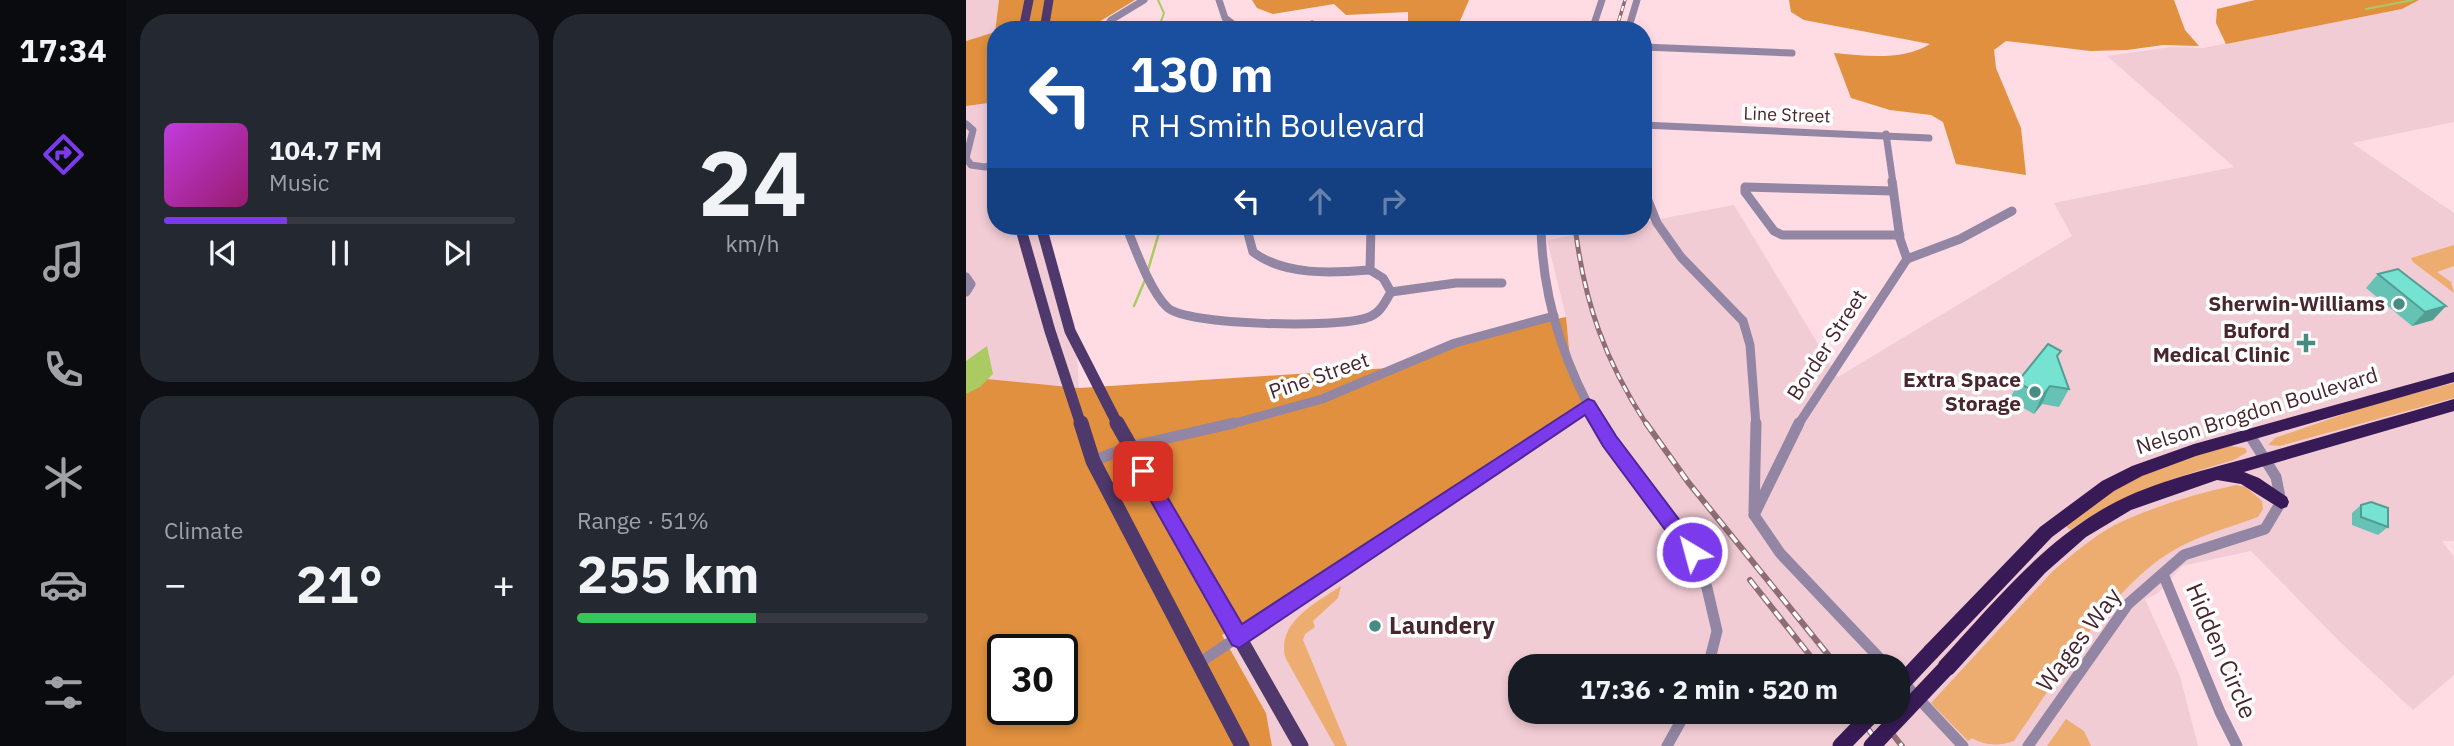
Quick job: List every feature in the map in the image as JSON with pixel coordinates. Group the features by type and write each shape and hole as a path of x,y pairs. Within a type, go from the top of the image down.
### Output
{"highway":[{"name":"Nelson Brogdon Boulevard","path":"1910,674 2046,532 2108,486 2140,469 2249,434 2454,377"},
{"path":"1872,746 2053,554 2115,511 2158,492 2211,475 2454,405"},
{"path":"2211,475 2242,477 2281,502"},
{"path":"1841,746 1862,724"}],"main road":[{"path":"1026,21 1029,0"},
{"path":"1046,21 1049,0"},
{"path":"1023,235 1049,328 1093,461 1242,746"},
{"path":"1043,235 1070,331 1129,447 1301,746"}],"street":[{"path":"1110,21 1144,0"},
{"path":"1219,0 1225,18 1229,21"},
{"path":"1595,21 1602,0"},
{"path":"1631,21 1637,0"},
{"path":"1652,47 1792,53"},
{"path":"966,124 973,130 966,158 971,165 987,166"},
{"name":"Line Street","path":"1652,125 1929,138"},
{"path":"1886,134 1900,235 1907,259 1960,239 2012,211"},
{"path":"1893,191 1745,187 1745,192 1774,231 1782,234 1900,235"},
{"path":"1652,210 1657,223 1681,257 1743,321 1750,345 1757,433 1754,515 1780,553 1876,654"},
{"path":"1130,235 1142,265 1156,284 1167,308 1189,318 1317,325 1365,319 1379,312 1391,292"},
{"path":"1247,235 1253,251 1281,267 1351,272 1370,270 1383,278 1391,292"},
{"path":"1370,235 1370,270"},
{"path":"1542,235 1554,316 1566,357 1588,405 1609,441 1692,552 1711,596 1717,636 1712,654"},
{"name":"Border Street","path":"1754,515 1798,425 1907,259"},
{"path":"966,277 971,284 966,292"},
{"path":"1391,292 1457,283 1502,283"},
{"name":"Pine Street","path":"1093,461 1129,447 1221,427 1322,399 1455,343 1554,316"},
{"path":"1199,663 1588,405"},
{"path":"2249,434 2276,477 2281,502"},
{"name":"Wages Way","path":"2028,746 2128,604 2184,555 2265,528 2281,502"},
{"name":"Hidden Circle","path":"2162,574 2237,746"},
{"path":"1910,690 1963,746"},
{"path":"1667,746 1679,724"}],"shaded area":[{"path":"966,0 999,0 996,21 987,21 987,34 966,41"},
{"path":"999,0 1135,0 1101,21 996,21"},
{"path":"1252,0 1469,0 1460,21 1408,21 1408,12 1346,15 1334,4 1273,14 1257,8"},
{"path":"1789,0 2174,0 2185,30 2199,46 2163,45 2090,51 2006,41 1994,50 1996,68 2021,128 2026,175 1956,164 1943,122 1931,115 1890,110 1851,98 1834,53 1896,55 1930,44 1804,20 1791,12"},
{"path":"2255,0 2419,0 2402,9 2226,44 2216,23 2217,9"},
{"path":"2419,0 2454,0 2454,122 2352,143 2454,213 2454,541 2442,541 2454,557 2454,675 2413,710 2339,641 2251,551 2182,566 2157,594 2145,599 2180,676 2198,746 1272,746 1266,713 1222,635 1443,503 1570,359 1566,317 1547,240 1574,235 1652,235 1652,220 1734,205 1838,377 2072,236 2054,203 2234,167 2107,56 2171,47 2203,48 2402,9"},
{"path":"987,34 987,103 966,106 966,41"},
{"path":"987,103 987,235 1047,235 1049,260 1075,324 1079,388 966,377 966,106"},
{"path":"2454,245 2454,266 2437,272 2451,282 2454,293 2411,258"},
{"path":"1566,317 1570,359 1585,404 1443,503 1222,635 1266,713 1272,746 966,746 966,377 1079,388 1389,368 1482,334"},
{"path":"987,346 993,374 980,387 966,394 966,361"},
{"path":"2454,383 2454,398 2280,446 2268,445 2275,438 2367,406"},
{"path":"2230,446 2245,448 2247,452 2234,460 2170,480 2129,497 2070,530 2065,525 2107,494 2141,476 2170,464"},
{"path":"2236,485 2246,487 2262,501 2263,509 2258,517 2212,533 2169,553 2125,590 2084,639 2014,741 1993,744 1972,738 1968,741 1931,703 2053,571 2095,537 2150,510"},
{"path":"1341,586 1338,598 1313,621 1315,627 1305,634 1303,640 1347,746 1335,746 1286,659 1284,646 1286,635 1300,615"},
{"path":"2066,719 2084,731 2091,746 2047,746"}],"building":[{"path":"2398,269 2446,306 2425,312 2378,274"},
{"path":"2048,344 2061,351 2057,356 2069,389 2050,386 2042,396 2021,384 2023,382 2019,380"},
{"path":"2371,502 2388,508 2388,527 2361,517 2361,505"}],"waterway":[{"path":"1158,0 1164,13 1161,21"},
{"path":"2366,9 2413,0"},
{"path":"1148,270 1158,235"},
{"path":"1134,306 1145,280"}],"railway":[{"path":"1619,21 1625,0"},
{"path":"1576,235 1584,280 1599,330 1619,378 1647,425"},
{"path":"1646,423 1688,482 1827,654"},
{"path":"1750,580 1809,654"},
{"path":"1864,724 1881,746"},
{"path":"1885,724 1902,746"}],"place":[{"name":"Sherwin-Williams","path":"2399,304"},
{"name":"Buford Medical Clinic","path":"2306,343"},
{"name":"Extra Space Storage","path":"2035,392"},
{"name":"Laundery","path":"1375,626"}],"route":[{"path":"1143,471 1239,638 1588,405 1609,441 1692,552"}]}
